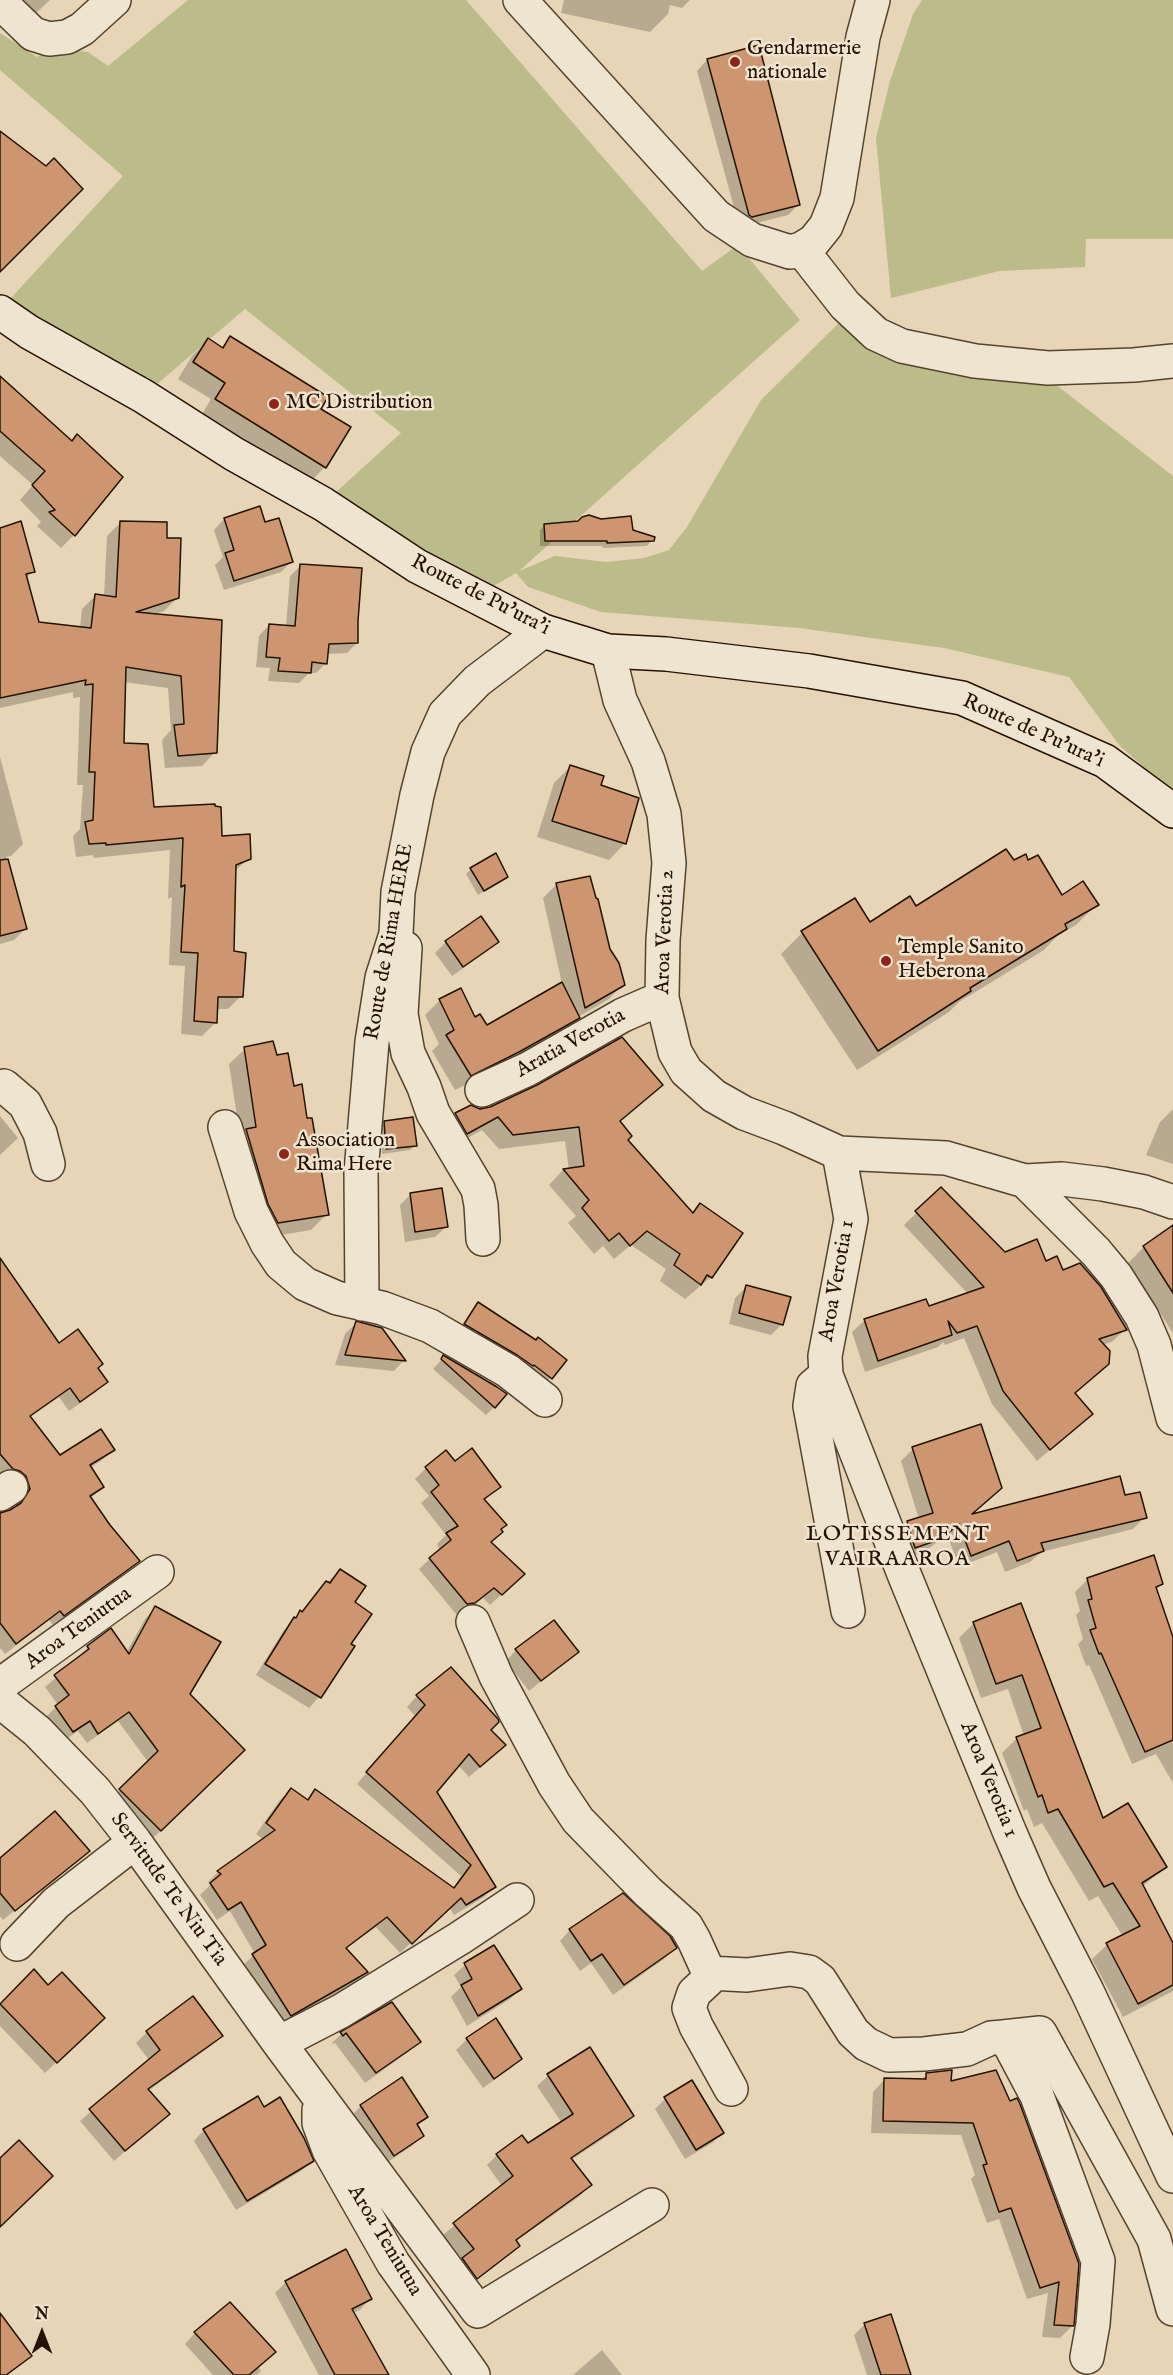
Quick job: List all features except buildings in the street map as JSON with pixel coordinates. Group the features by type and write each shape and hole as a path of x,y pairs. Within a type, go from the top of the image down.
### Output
{"street":[{"path":"0,2 33,34 49,39 67,37 82,29 114,0"},
{"path":"520,0 716,216 752,240 790,252 801,249 814,241 826,226 837,198 863,37 873,0"},
{"path":"801,249 845,305 876,334 902,346 975,361 1048,368 1134,365 1173,361"},
{"name":"Route de Pu'ura'i","path":"0,312 29,332 143,396 234,454 323,504 417,566 543,631 608,651 666,654 809,671 962,698 1105,762 1173,811"},
{"name":"Route de Rima HERE","path":"362,1304 361,1172 366,1106 382,978 396,934 398,892 428,752 446,714 477,681 543,631"},
{"name":"Aroa Verotia 2","path":"608,651 620,700 648,762 664,814 669,863 663,940 662,998 675,1052 686,1071 698,1083 714,1096 744,1113 839,1153 946,1158 1025,1181 1062,1179 1103,1184 1144,1192 1173,1202"},
{"path":"398,892 406,914 401,1014 408,1053 424,1086 433,1113 478,1189 483,1239"},
{"name":"Aratia Verotia","path":"482,1090 528,1069 623,1015 662,998"},
{"path":"1,1085 25,1104 40,1133 48,1164"},
{"path":"225,1127 251,1211 267,1243 281,1264 305,1284 337,1298 382,1308 430,1326 508,1371 545,1400"},
{"name":"Aroa Verotia 1","path":"839,1153 851,1219 825,1356 826,1375 904,1574 1010,1833 1034,1888 1087,1991 1173,2176"},
{"name":"Aroa Verotia 2","path":"1025,1181 1096,1252 1116,1276 1142,1317 1154,1345 1173,1418"},
{"path":"826,1375 813,1386 810,1406 848,1611"},
{"name":"Aroa Teniutua","path":"0,1685 157,1572"},
{"path":"473,1622 496,1676 554,1784 578,1820 648,1892 686,1926 709,1973 708,1980 694,1993 689,2008 696,2026 731,2089"},
{"name":"Servitude Te Niu Tia","path":"0,1701 37,1731 95,1791 135,1842 279,2043 478,2311 652,2205"},
{"path":"18,1944 56,1903 135,1842"},
{"path":"279,2043 341,2011 460,1938 517,1899"},
{"path":"709,1973 747,1975 790,1969 809,1972 820,1980 853,2032 866,2044 889,2055 967,2049 991,2038 1040,2033 1154,2240 1173,2309"},
{"path":"1004,2037 1037,2096 1098,2261 1093,2324 1087,2357"},
{"name":"Aroa Teniutua","path":"318,2096 319,2123 329,2150 393,2263 473,2375"}],"green space":[{"path":"188,0 466,0 702,271 738,245 800,320 519,571 555,556 606,562 644,558 669,550 687,527 761,400 850,312 1050,380 1173,476 1173,793 1120,746 1069,677 944,648 799,628 601,612 528,587 516,573 475,597 323,504 401,433 245,309 143,396 0,310 123,176 0,70 0,33 37,57 54,48 88,52 108,66"},
{"path":"922,0 1173,0 1173,239 1086,239 1085,267 999,271 891,298 876,138 890,81 913,14"}],"place":[{"name":"Gendarmerie nationale","path":"735,62"},
{"name":"MC Distribution","path":"274,404"},
{"name":"Temple Sanito Heberona","path":"886,961"},
{"name":"Association Rima Here","path":"284,1154"}],"district":[{"name":"LOTISSEMENT VAIRAAROA","path":"898,1548"}]}
